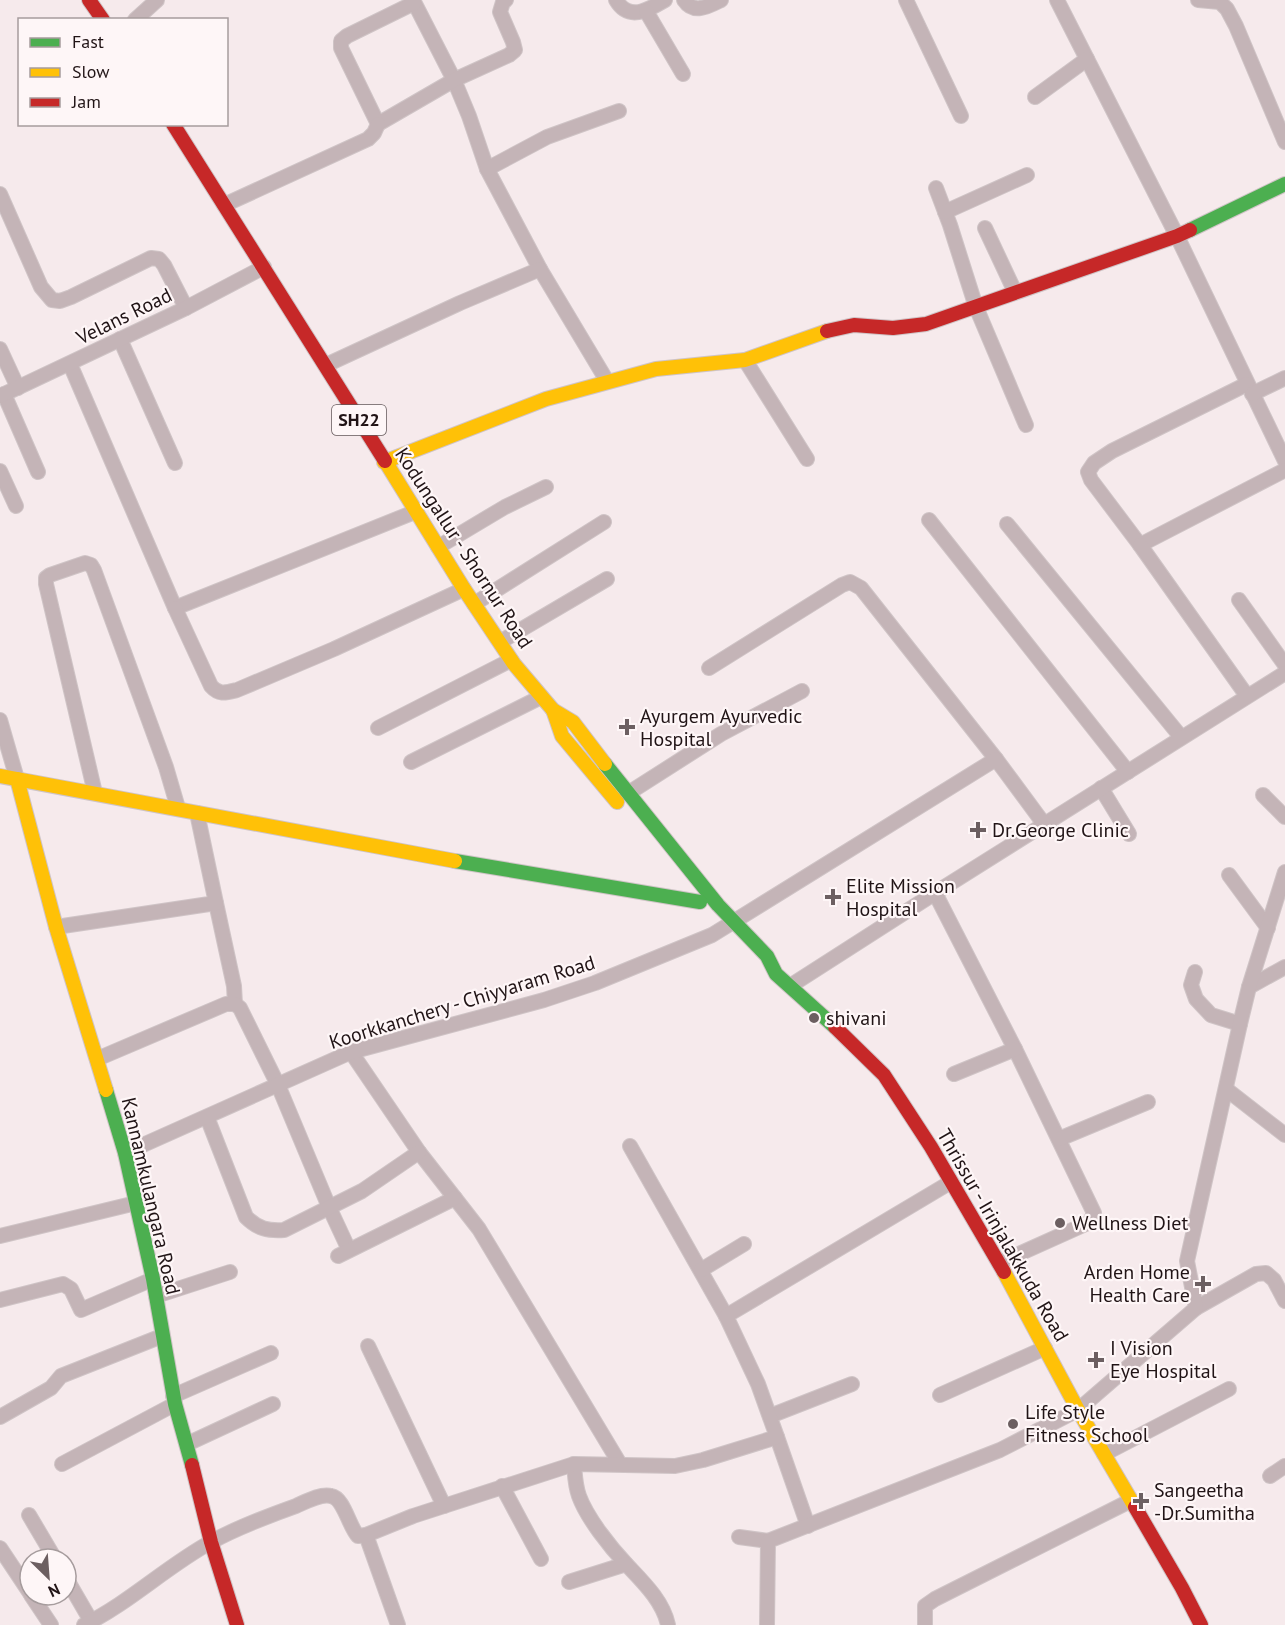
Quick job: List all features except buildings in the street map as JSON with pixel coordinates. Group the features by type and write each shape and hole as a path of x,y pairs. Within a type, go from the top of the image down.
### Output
{"main road":[{"path":"89,0 102,18"},
{"name":"Kodungallur - Shornur Road","path":"173,126 511,660 553,710 573,722 627,794 718,905 722,929"},
{"path":"384,462 546,399 607,381 656,369 745,360 824,332 854,325 893,328 926,324 1177,236 1285,184"},
{"path":"553,710 562,736 622,809"},
{"path":"0,776 503,870 700,902"},
{"name":"Kannamkulangara Road","path":"17,779 56,927 125,1153 153,1279 174,1400 211,1542 237,1625"},
{"path":"651,843 722,929"},
{"name":"Thrissur - Irinjalakkuda Road","path":"722,929 756,962 776,974 846,1037 884,1076 999,1263 1078,1410 1202,1625"}],"street":[{"path":"137,18 157,0"},
{"path":"224,205 368,139 378,124 454,80 510,56 515,50 500,12 506,0"},
{"path":"616,0 621,8 632,13 646,11 665,0"},
{"path":"684,0 687,5 704,8 721,0"},
{"path":"906,0 961,116"},
{"path":"1057,0 1177,236 1285,461"},
{"path":"1198,0 1221,1 1227,9 1285,142"},
{"path":"378,124 341,48 341,41 414,1 454,80 487,170 540,269 607,381"},
{"path":"646,11 683,74"},
{"path":"1035,98 1087,59"},
{"path":"487,170 547,137 619,111"},
{"path":"945,212 1027,175"},
{"path":"936,188 976,307 1026,425"},
{"path":"0,194 41,287 52,300 60,301 71,297 151,258 159,259 164,265 186,308"},
{"path":"985,228 1015,292"},
{"name":"Velans Road","path":"2,395 186,308 264,267"},
{"path":"326,365 540,269"},
{"path":"120,339 175,463"},
{"path":"0,349 18,388"},
{"path":"745,360 807,459"},
{"path":"70,363 175,608 211,686 217,692 237,690 334,649 464,589"},
{"path":"1247,696 1091,480 1088,472 1094,463 1112,451 1250,389 1285,378"},
{"path":"2,395 38,472"},
{"path":"1140,545 1285,470"},
{"path":"0,471 16,506"},
{"path":"438,547 505,507 546,487"},
{"path":"175,608 417,511"},
{"path":"929,520 1128,771"},
{"path":"474,604 604,522"},
{"path":"1007,524 1181,737"},
{"path":"95,793 46,584 46,578 50,575 85,563 91,565 94,570 166,766 178,808"},
{"path":"500,642 607,579"},
{"path":"709,668 850,582 861,588 996,759 1044,824"},
{"path":"1239,600 1285,665"},
{"path":"378,728 511,660"},
{"path":"790,987 1285,673"},
{"path":"627,794 721,734 802,691"},
{"path":"411,762 541,697"},
{"path":"0,720 17,779"},
{"name":"Koorkkanchery - Chiyyaram Road","path":"125,1153 351,1052 544,1000 595,983 722,929 996,759"},
{"path":"1101,789 1130,834"},
{"path":"1263,795 1285,817"},
{"path":"197,813 234,986 235,1004"},
{"path":"1196,1308 1187,1261 1249,987 1285,872"},
{"path":"1229,875 1268,928"},
{"path":"935,893 1015,1049 1094,1213 1090,1222 999,1263"},
{"path":"56,927 216,903"},
{"path":"1249,987 1285,967"},
{"path":"1196,972 1191,985 1196,999 1211,1015 1240,1024"},
{"path":"96,1059 218,1007 235,1004 240,1008 278,1085 329,1207 344,1253 455,1198"},
{"path":"954,1074 1015,1049"},
{"path":"351,1052 419,1152 478,1229 620,1464"},
{"path":"1226,1089 1285,1135"},
{"path":"1059,1139 1148,1102"},
{"path":"207,1117 246,1217 256,1227 271,1231 285,1230 362,1191 419,1152"},
{"path":"630,1146 726,1316 758,1384 808,1526"},
{"path":"726,1316 951,1182"},
{"path":"0,1236 136,1203"},
{"path":"701,1270 744,1244"},
{"path":"156,1296 230,1272"},
{"path":"739,1537 768,1541 1000,1450 1078,1410 1196,1308 1256,1274 1266,1273 1274,1280 1285,1301"},
{"path":"0,1300 63,1284 71,1289 81,1310 153,1279"},
{"path":"0,1417 51,1388 61,1377 162,1336"},
{"path":"368,1346 444,1506"},
{"path":"940,1395 1045,1348"},
{"path":"62,1464 174,1400 271,1353"},
{"path":"770,1416 852,1384"},
{"path":"1104,1454 1229,1389"},
{"path":"187,1444 273,1404"},
{"path":"78,1603 88,1623 211,1542 270,1515 329,1495 340,1501 354,1532 358,1536 366,1536 444,1506 574,1464 675,1466 703,1460 777,1437"},
{"path":"574,1464 575,1483 579,1497 598,1528 666,1612 668,1625"},
{"path":"1270,1476 1285,1466"},
{"path":"502,1486 542,1559"},
{"path":"925,1625 925,1606 935,1599 1130,1501"},
{"path":"29,1515 48,1547"},
{"path":"366,1536 398,1625"},
{"path":"768,1541 768,1625"},
{"path":"0,1548 18,1575"},
{"path":"569,1582 626,1564"},
{"path":"39,1607 51,1625"}],"traffic: fast":[{"path":"1190,230 1285,184"},
{"path":"605,764 718,905 767,956 776,974 835,1027"},
{"path":"455,861 700,902"},
{"path":"106,1090 125,1153 153,1279 175,1404 192,1465"}],"traffic: slow":[{"path":"384,462 546,399 656,369 745,360 827,331"},
{"path":"385,461 464,589 514,664 553,710 573,722 605,764"},
{"path":"553,710 562,736 617,802"},
{"path":"0,776 455,861"},
{"path":"17,779 56,927 106,1090"},
{"path":"1004,1272 1078,1410 1135,1507"}],"traffic: jam":[{"path":"89,0 102,18"},
{"path":"174,126 385,461"},
{"path":"827,331 854,325 893,328 926,324 1190,230"},
{"path":"835,1027 884,1075 931,1147 1004,1272"},
{"path":"192,1465 211,1542 237,1625"},
{"path":"1135,1507 1201,1625"}],"place":[{"name":"Ayurgem Ayurvedic Hospital","path":"627,727"},
{"name":"Dr.George Clinic","path":"978,830"},
{"name":"Elite Mission Hospital","path":"833,897"},
{"name":"shivani","path":"814,1018"},
{"name":"Wellness Diet","path":"1060,1223"},
{"name":"Arden Home Health Care","path":"1203,1284"},
{"name":"I Vision Eye Hospital","path":"1096,1360"},
{"name":"Life Style Fitness School","path":"1013,1424"},
{"name":"Sangeetha -Dr.Sumitha","path":"1141,1501"}]}
